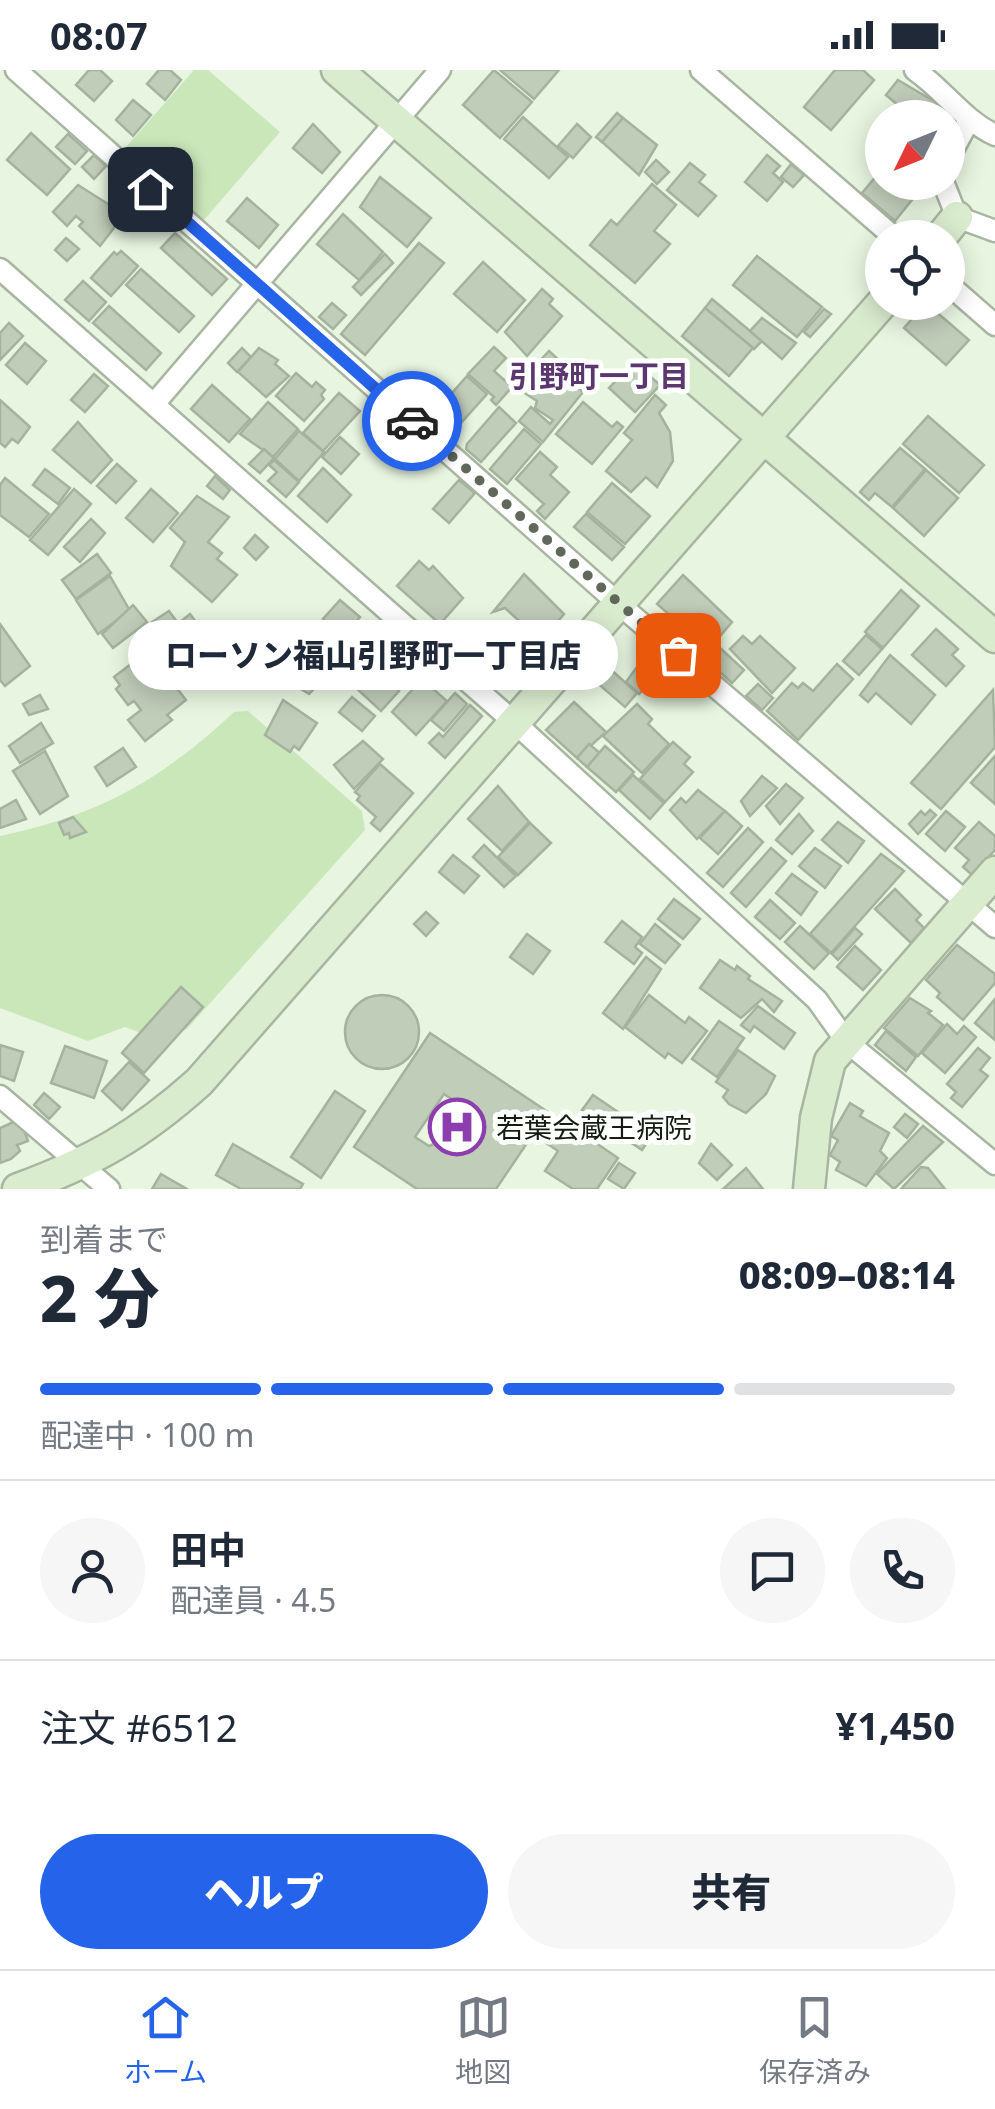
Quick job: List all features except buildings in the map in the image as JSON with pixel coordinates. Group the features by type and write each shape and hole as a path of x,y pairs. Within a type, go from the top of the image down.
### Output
{"street":[{"path":"16,70 620,605 995,927"},
{"path":"337,70 995,637"},
{"path":"154,404 440,70"},
{"path":"701,70 873,220"},
{"path":"915,70 943,90 968,122 995,135"},
{"path":"965,127 968,122"},
{"path":"965,228 995,231"},
{"path":"0,269 514,722 817,1000 847,1042 995,1164"},
{"path":"965,299 995,325"},
{"path":"18,1189 83,1165 128,1140 198,1082 867,320"},
{"path":"805,1187 830,1061 995,872"},
{"path":"0,1096 109,1189"}],"green space":[{"path":"194,70 208,70 280,132 198,227 118,156"},
{"path":"248,711 362,811 365,830 187,1029 160,1040 125,1027 88,1041 0,1008 0,836 68,817 126,792 180,758 234,712"}],"way so far":[{"path":"412,421 678,655"}],"place":[{"name":"ローソン福山引野町一丁目店","path":"678,655"},
{"name":"若葉会蔵王病院","path":"457,1127"}],"district":[{"name":"引野町一丁目","path":"599,375"}],"route":[{"path":"150,189 412,421"}]}
